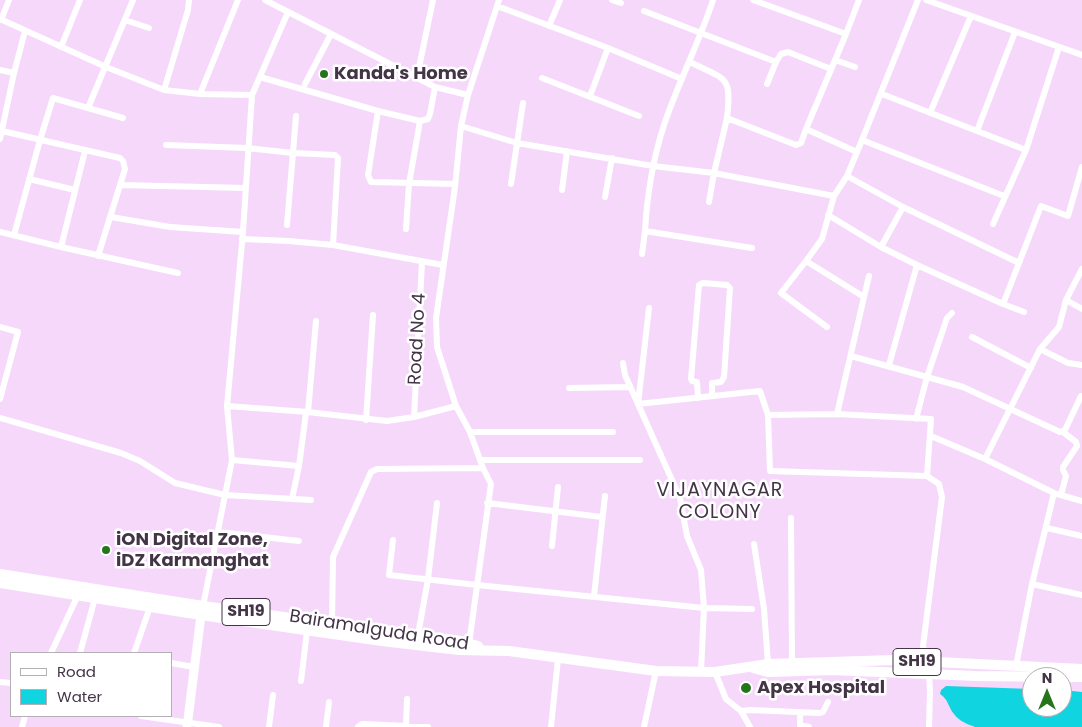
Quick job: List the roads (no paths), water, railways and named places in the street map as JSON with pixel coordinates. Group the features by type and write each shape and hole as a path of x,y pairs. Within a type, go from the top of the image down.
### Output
{"main road":[{"name":"Bairamalguda Road","path":"0,574 307,631 459,650 509,651 656,671 715,672 768,664 894,660 1082,670"},
{"name":"Bairamalguda Road","path":"0,583 150,607 202,610 418,635 492,650"},
{"path":"976,665 976,676"},
{"name":"Bairamalguda Road","path":"751,667 768,672 832,670 1022,677"}],"street":[{"path":"9,0 0,19 106,67 164,90 200,94 252,95"},
{"path":"61,47 80,0"},
{"path":"88,108 133,0"},
{"path":"164,90 188,10 189,0"},
{"path":"200,94 238,0"},
{"path":"264,0 435,87 468,95"},
{"path":"417,77 433,0"},
{"path":"549,26 560,0"},
{"path":"612,0 621,3"},
{"path":"642,254 653,166 664,126 702,33 713,0"},
{"path":"753,0 846,34"},
{"path":"727,118 796,145 801,143 859,0"},
{"path":"828,327 781,293 822,239 834,196 846,176 882,94 918,0"},
{"path":"926,0 1082,55"},
{"path":"469,644 491,484 470,432 456,406 437,348 436,318 455,184 461,126 468,95 498,3 549,26 682,78"},
{"path":"644,11 776,62"},
{"path":"187,725 202,610 232,460 227,406 243,232 247,148 252,95 288,12"},
{"path":"930,113 971,16"},
{"path":"125,20 149,28"},
{"path":"0,139 25,31"},
{"path":"977,131 1016,32"},
{"path":"305,84 331,34"},
{"path":"992,224 1026,150 1059,47"},
{"path":"590,96 608,48"},
{"path":"767,84 781,54 788,52 831,69"},
{"path":"835,60 855,67"},
{"path":"690,62 723,79 728,86 727,118 709,202"},
{"path":"0,70 14,73"},
{"path":"260,77 420,121 428,119 435,87"},
{"path":"542,78 639,116"},
{"path":"882,94 1026,150"},
{"path":"14,235 40,140 54,98 123,118"},
{"path":"511,184 523,103"},
{"path":"378,111 371,148 368,178 370,182 455,184"},
{"path":"287,225 296,116"},
{"path":"406,229 409,184 420,121"},
{"path":"461,126 517,143 653,166 714,173 834,196"},
{"path":"806,129 857,152"},
{"path":"2,131 120,158 125,169 98,256"},
{"path":"862,140 1004,196"},
{"path":"166,145 247,148 333,155 337,157 333,245"},
{"path":"60,247 85,151"},
{"path":"562,190 567,151"},
{"path":"605,197 612,158"},
{"path":"1003,304 1041,206 1068,216 1082,167"},
{"path":"846,176 903,207 1019,263"},
{"path":"29,179 75,190"},
{"path":"120,186 246,188"},
{"path":"881,247 903,207"},
{"path":"828,215 881,247 1024,312"},
{"path":"111,217 170,227 243,232"},
{"path":"645,231 752,248"},
{"path":"0,232 178,273"},
{"path":"242,239 333,245 443,265"},
{"path":"806,261 864,297"},
{"name":"Road No 4","path":"414,417 422,262"},
{"path":"889,365 918,265"},
{"path":"985,459 1040,349 1059,327 1066,300 1082,269"},
{"path":"838,414 869,276"},
{"path":"698,398 697,382 691,379 700,286 703,283 727,285 730,288 724,376 721,382 712,383 712,396"},
{"path":"1066,300 1082,309"},
{"path":"638,404 649,308"},
{"path":"916,419 927,377 947,318 952,313"},
{"path":"366,420 373,315"},
{"path":"292,499 300,466 316,321"},
{"path":"0,327 18,332 0,400"},
{"path":"972,338 1031,368"},
{"path":"1040,349 1068,363 1082,365"},
{"path":"851,356 963,386 1062,432 1076,442 1076,446 1064,467 1063,470 1066,476 1057,494 1047,528 1032,584 1016,666"},
{"path":"623,363 630,387 680,498 687,536 701,570 704,608 702,672"},
{"path":"569,388 630,387"},
{"path":"638,404 760,391 768,415 770,471 928,476 939,484 942,497 923,646 928,662 929,674 929,727"},
{"path":"1062,432 1066,430 1081,396"},
{"path":"227,406 387,422 456,406"},
{"path":"768,415 838,414 931,419 928,476"},
{"path":"0,418 121,453 140,461 175,483 224,495 311,500"},
{"path":"470,432 614,432"},
{"path":"931,436 985,459 1057,494 1082,501"},
{"path":"232,460 300,466"},
{"path":"480,460 640,460"},
{"path":"332,624 333,557 370,472 377,469 483,468"},
{"path":"552,546 558,487"},
{"path":"594,596 604,496"},
{"path":"418,635 428,579 437,503"},
{"path":"487,503 602,517"},
{"path":"791,518 792,663"},
{"path":"1047,528 1082,536"},
{"path":"218,532 299,541"},
{"path":"393,540 389,575 704,608 752,609"},
{"path":"754,544 764,608 768,664"},
{"path":"1032,584 1082,595"},
{"path":"51,652 78,595"},
{"path":"80,652 95,598"},
{"path":"134,652 150,607"},
{"path":"301,681 307,631"},
{"path":"551,727 558,659"},
{"path":"172,663 194,666"},
{"path":"644,727 656,671"},
{"path":"715,672 726,699 741,711 750,727"},
{"path":"269,727 272,695"},
{"path":"406,727 407,699"},
{"path":"326,727 329,702"},
{"path":"741,711 823,712 828,702"},
{"path":"800,712 800,725 809,727"},
{"path":"146,717 187,725 219,727"},
{"path":"358,727 362,724 428,727"}],"water":[{"path":"946,686 1022,689 1022,717 1072,717 1072,691 1082,692 1082,727 975,727 956,716 940,694 941,690"}],"place":[{"name":"Kanda's Home","path":"324,74"},
{"name":"iON Digital Zone, iDZ Karmanghat","path":"106,550"},
{"name":"Apex Hospital","path":"746,688"}],"district":[{"name":"VIJAYNAGAR COLONY","path":"720,502"}]}
